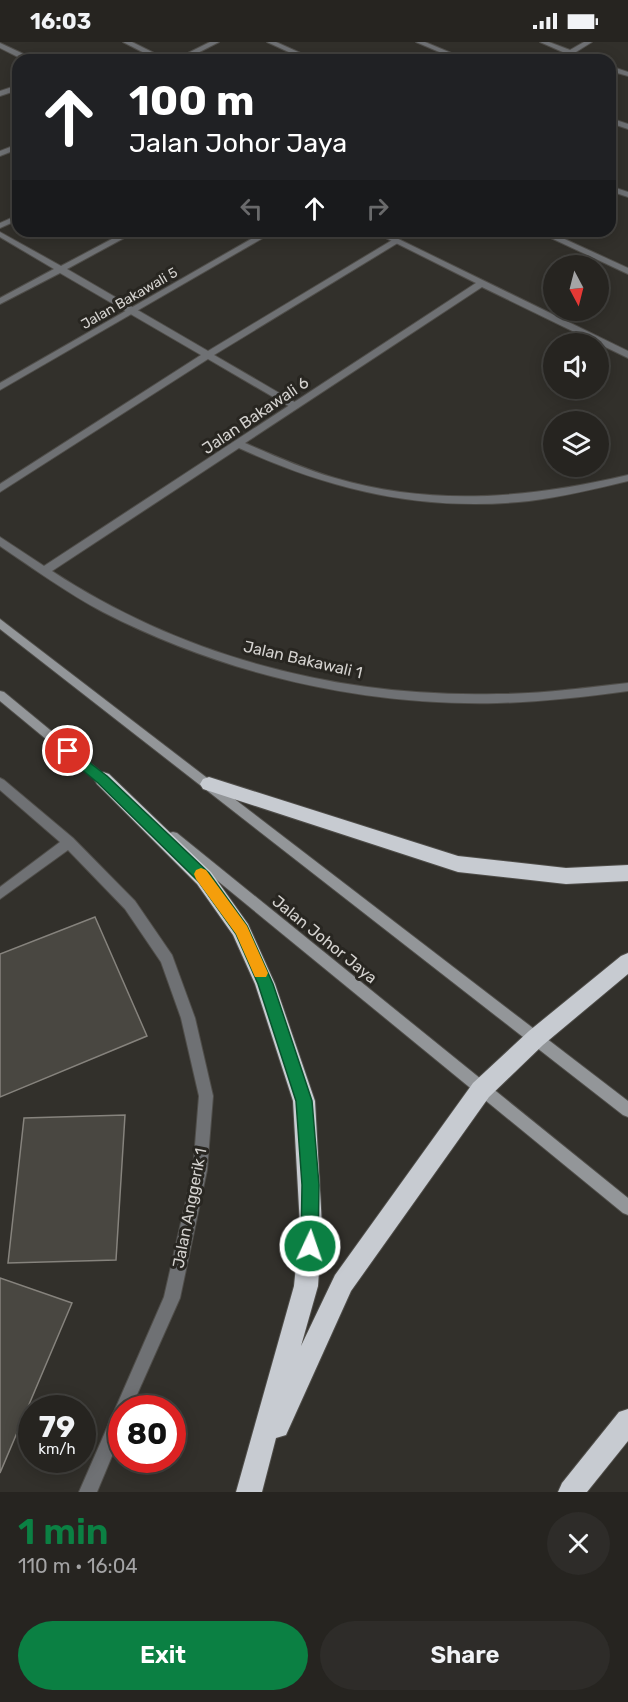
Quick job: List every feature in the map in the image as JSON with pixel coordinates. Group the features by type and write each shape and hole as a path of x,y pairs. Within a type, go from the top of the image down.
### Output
{"highway":[{"path":"103,779 204,878 241,930 269,994 304,1101 311,1226 306,1286 252,1481"},
{"path":"208,784 458,864 566,876 628,873"},
{"path":"252,1481 343,1283 481,1090 536,1038 628,962"},
{"path":"571,1492 628,1421"}],"main road":[{"path":"0,623 628,1110"},
{"name":"Jalan Johor Jaya","path":"0,695 551,1148 628,1208"}],"street":[{"path":"126,42 151,54"},
{"path":"191,54 216,42"},
{"path":"270,42 298,54"},
{"path":"419,42 449,54"},
{"path":"543,42 573,54"},
{"path":"570,53 589,42"},
{"path":"0,45 17,54"},
{"path":"0,234 296,406"},
{"path":"0,301 122,237"},
{"name":"Jalan Bakawali 5","path":"0,387 261,237"},
{"path":"389,237 628,355"},
{"path":"553,237 628,271"},
{"path":"0,489 208,355 397,241"},
{"name":"Jalan Bakawali 6","path":"44,572 482,284"},
{"path":"239,444 280,465 318,478 354,488 428,499 507,500 552,495 628,478"},
{"name":"Jalan Bakawali 1","path":"0,541 44,572 108,610 154,632 215,655 326,684 377,693 466,697 563,695 628,687"},
{"name":"Jalan Anggerik 1","path":"0,783 69,842 130,905 167,959 188,1018 206,1096 200,1170 172,1298 129,1395"},
{"path":"0,894 69,842"},
{"name":"Jalan Anggerik 1","path":"88,1492 108,1444"}],"building":[{"path":"95,917 147,1036 0,1097 0,954"},
{"path":"125,1115 116,1260 8,1263 24,1118"},
{"path":"0,1278 72,1303 33,1395 18,1395 18,1430 0,1473"}],"slow traffic":[{"path":"201,874 241,930 260,973"}],"route":[{"path":"68,751 103,779 204,878 241,930 265,984 287,1044 304,1101 310,1185 310,1246"}]}
